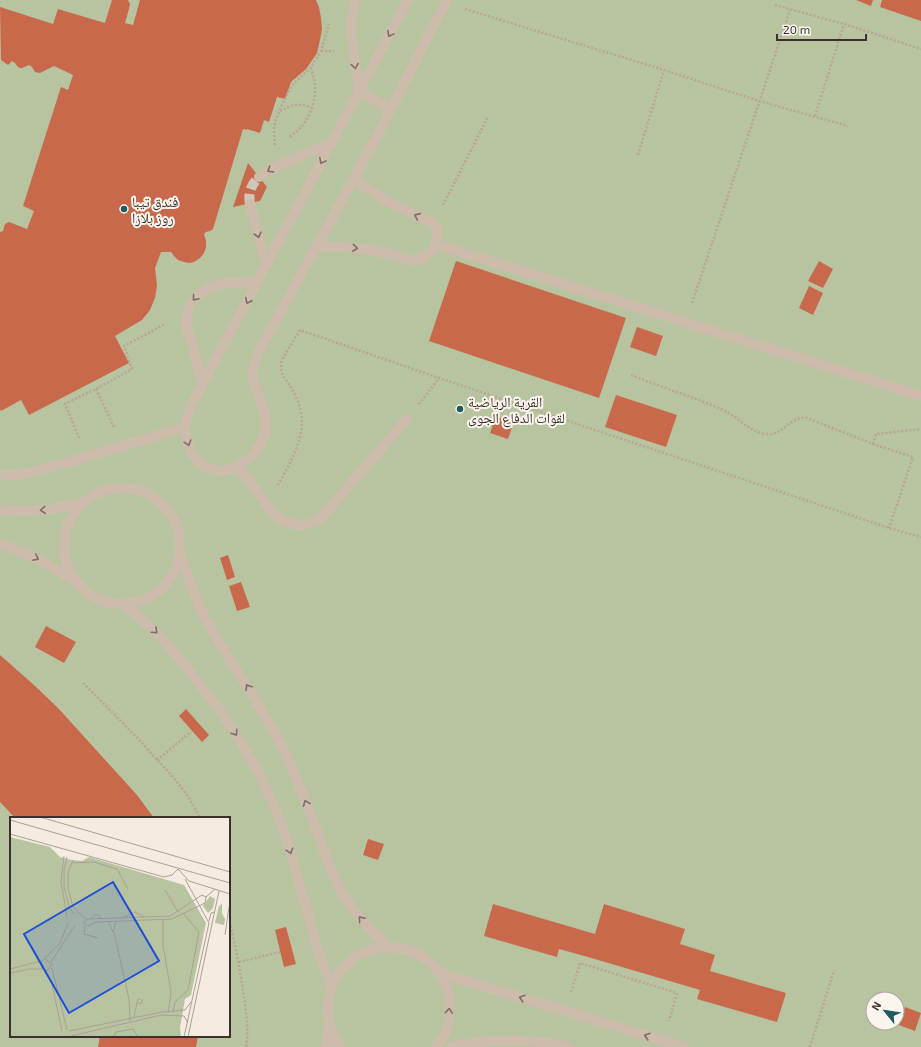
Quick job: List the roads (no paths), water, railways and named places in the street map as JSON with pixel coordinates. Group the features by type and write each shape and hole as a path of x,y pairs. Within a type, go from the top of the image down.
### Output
{"lane":[{"path":"355,0 351,18 351,33 359,92"},
{"path":"408,0 192,404 185,427 187,439 191,451 197,460 206,468 216,471 226,470 238,466 248,460 262,442 265,433 265,412 253,376 253,367 257,355 391,109 446,1"},
{"path":"359,92 391,109"},
{"path":"259,177 277,166 332,143"},
{"path":"316,247 340,246 363,249 388,253 411,261 422,259 429,255 433,249 438,232 438,229 434,224 389,202 354,178"},
{"path":"250,204 266,266"},
{"path":"435,244 921,396"},
{"path":"202,386 200,370 188,334 186,322 189,305 201,292 212,286 233,282 258,282"},
{"path":"238,466 274,516 285,522 296,525 308,524 319,520 408,419"},
{"path":"0,474 15,475 28,473 185,427"},
{"path":"114,488 132,488 149,494 163,504 174,519 180,536 180,554 175,569 167,583 156,594 141,602 126,605 106,603 88,595 74,580 66,566 63,549 65,532 71,516 82,503 96,493 114,488"},
{"path":"0,510 25,511 53,509 82,503"},
{"path":"0,544 30,555 74,580"},
{"path":"180,554 204,615 280,742 309,811 330,869 340,889 350,906 362,920 389,946"},
{"path":"126,605 159,634 187,668 218,708 259,773 278,815 292,856 315,941 331,987"},
{"path":"327,1047 329,1024 327,1005 331,987 340,970 354,957 371,949 389,946 408,949 424,957 438,971 448,990 450,1012 445,1033 436,1047"},
{"path":"438,971 449,976 684,1047"},
{"path":"329,1024 336,1041 341,1047"},
{"path":"451,1047 462,1044 491,1041 521,1040 570,1047"}],"tunnel":[{"path":"250,204 249,196 251,189 259,177"}],"place":[{"name":"فندق تيبا روز بلازا","path":"124,209"},
{"name":"القرية الرياضية لقوات الدفاع الجوى","path":"460,409"}]}
